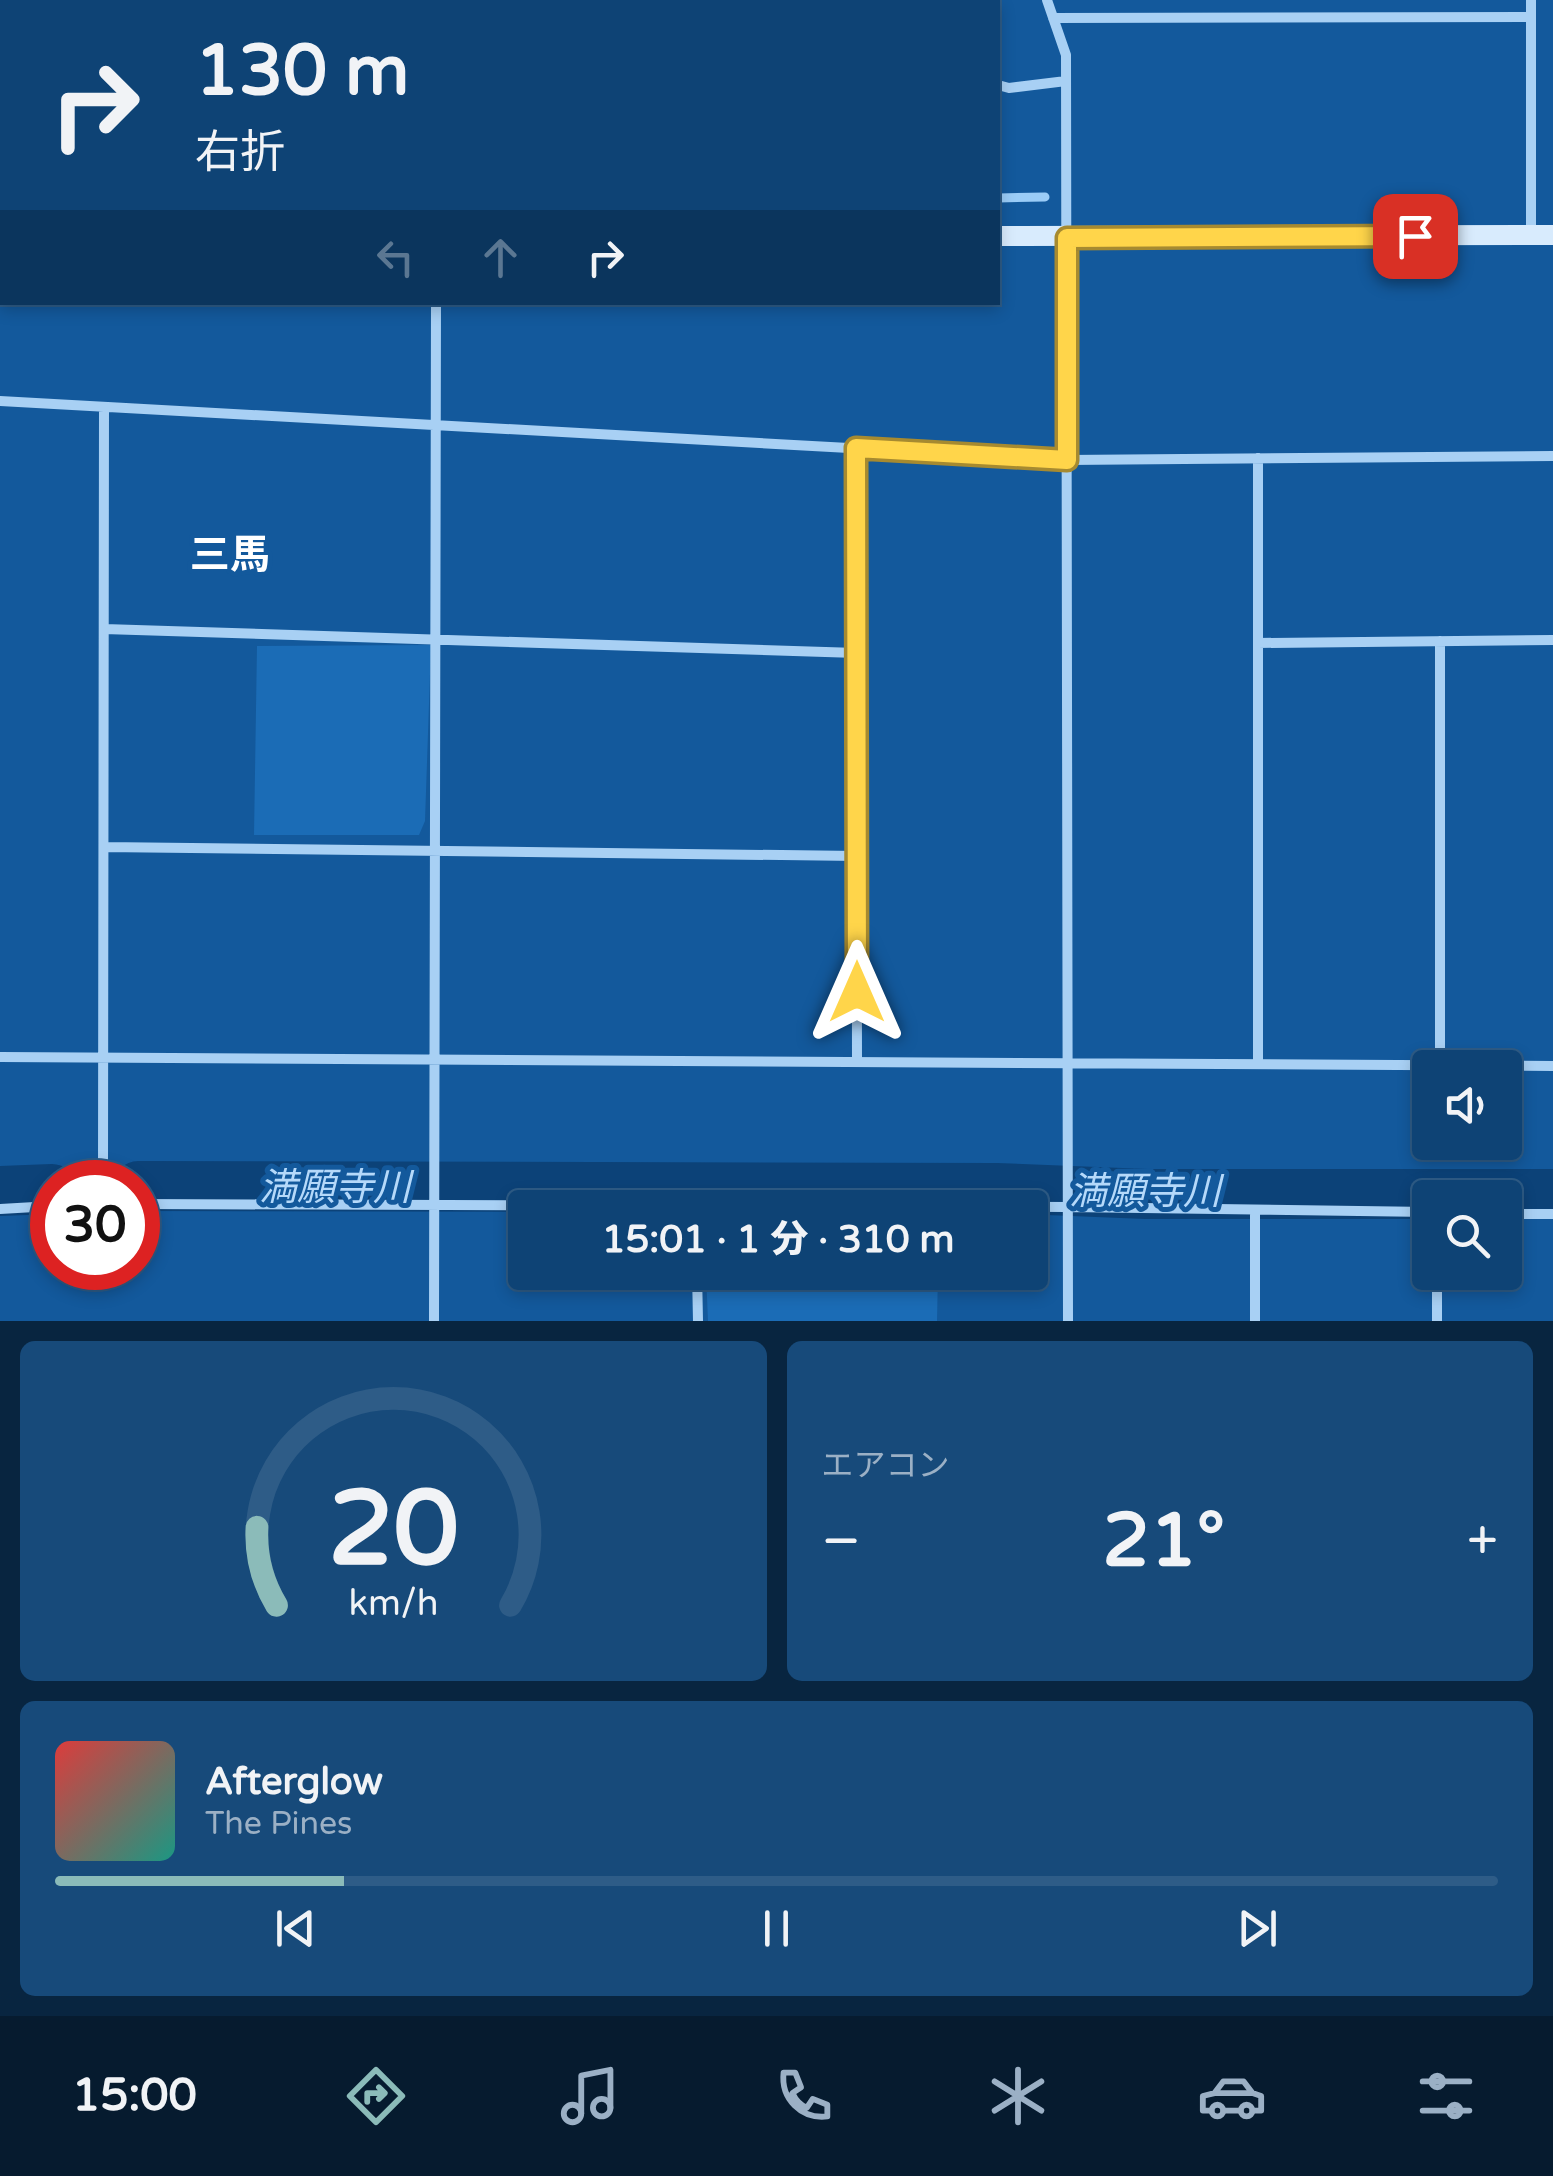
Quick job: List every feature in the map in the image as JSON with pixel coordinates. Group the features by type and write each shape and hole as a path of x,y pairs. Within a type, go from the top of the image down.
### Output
{"street":[{"path":"1047,0 1066,55 1068,1321"},
{"path":"1000,236 1542,235 1532,0"},
{"path":"1053,18 1532,17"},
{"path":"1000,86 1066,82"},
{"path":"434,1321 436,305"},
{"path":"0,401 1067,460 1553,456"},
{"path":"103,1160 104,407"},
{"path":"856,448 857,1061"},
{"path":"1258,458 1258,1064"},
{"path":"104,628 857,654"},
{"path":"1258,643 1553,640"},
{"path":"1440,642 1440,1050"},
{"path":"104,848 857,856"},
{"path":"0,1058 1412,1065"},
{"path":"1522,1066 1553,1066"},
{"path":"160,1204 508,1202"},
{"path":"1048,1204 1412,1212"},
{"path":"0,1209 30,1207"},
{"path":"1254,1321 1255,1210"},
{"path":"1522,1214 1553,1214"},
{"path":"697,1290 698,1321"},
{"path":"1438,1290 1438,1321"}],"shaded area":[{"path":"431,645 425,821 419,835 254,835 257,646"},
{"path":"707,1290 938,1290 937,1321 708,1321"}],"waterway":[{"path":"1000,198 1045,197"},
{"name":"満願寺川","path":"160,1186 1553,1194"},
{"name":"満願寺川","path":"0,1191 30,1190"}],"district":[{"name":"三馬","path":"230,555"}],"route":[{"path":"857,992 856,448 1067,460 1067,238 1415,236"}]}
